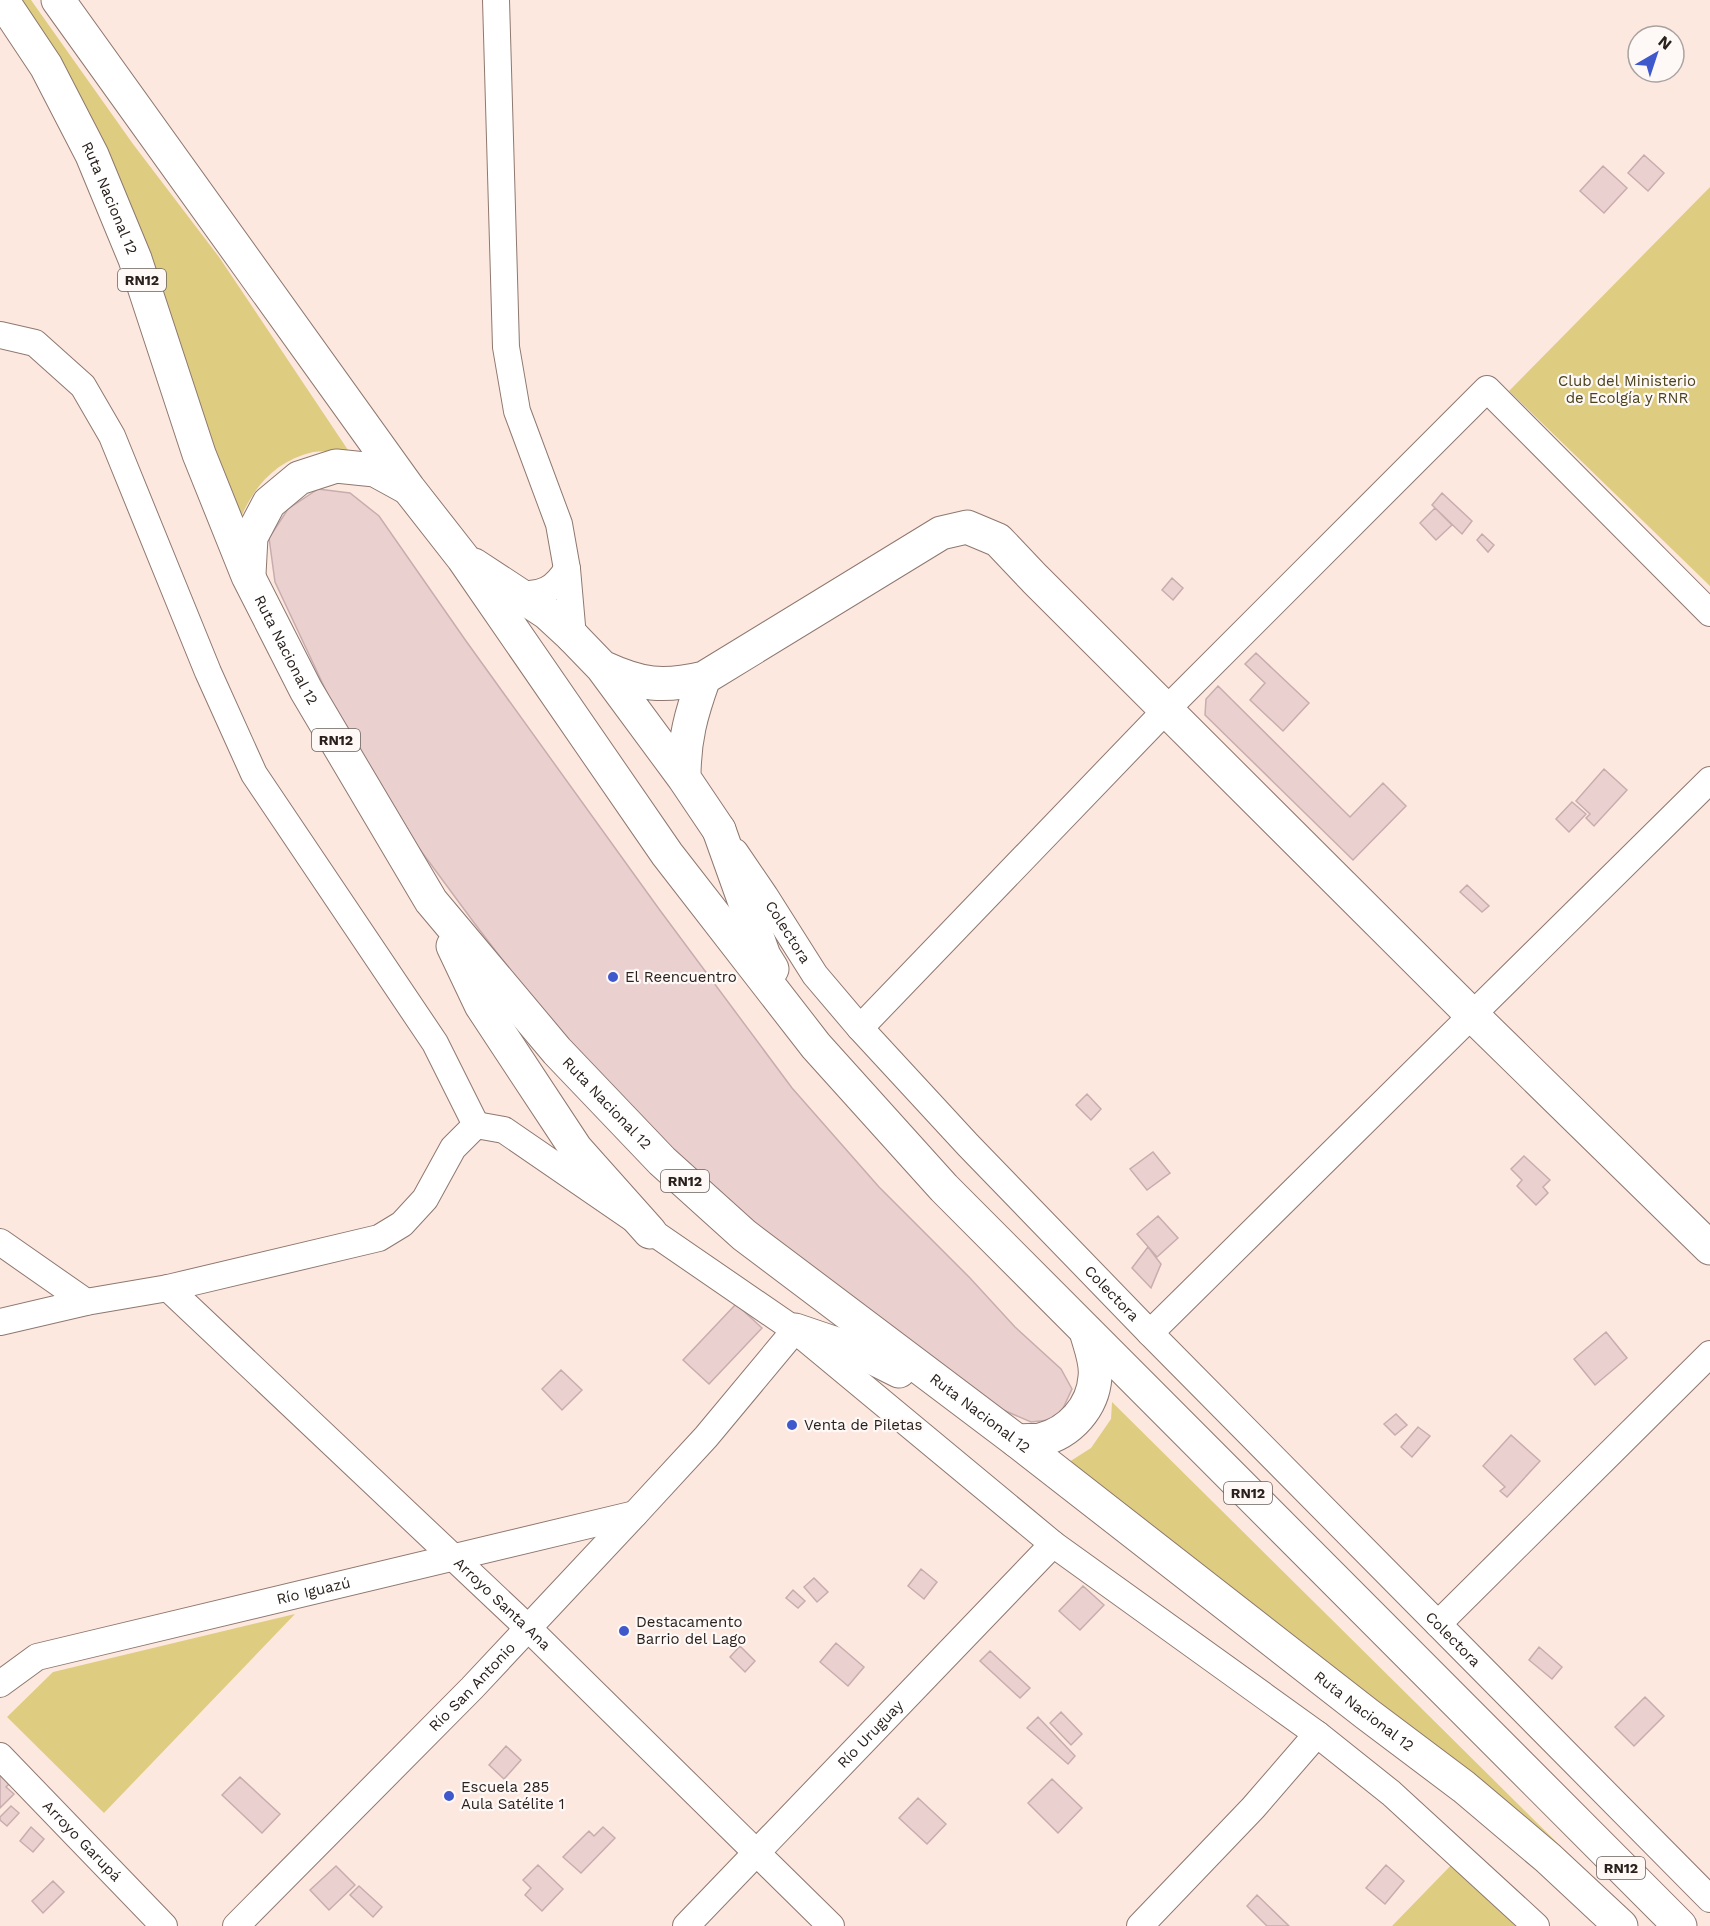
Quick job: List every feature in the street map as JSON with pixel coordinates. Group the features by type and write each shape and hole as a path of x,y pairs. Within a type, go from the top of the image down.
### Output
{"main road":[{"name":"Ruta Nacional 12","path":"2,0 46,66 93,155 135,259 199,454 248,576 306,690 431,901 557,1051 662,1161 744,1235 1017,1441 1464,1787 1548,1858 1621,1926"},
{"name":"RN12","path":"58,0 409,489 463,558 667,854 816,1046 944,1188 1680,1926"},
{"path":"248,576 252,537 269,502 299,478 336,466 375,470 409,489"},
{"path":"602,667 626,678 652,684 678,684 704,678 941,533 967,527 998,540 1471,1014 1710,1248"},
{"name":"Colectora","path":"463,558 519,593 547,614 602,667 684,778 719,830"},
{"path":"684,778 687,730 704,678"},
{"path":"719,830 764,956 816,1046"},
{"path":"431,901 481,1005 576,1149 650,1232"},
{"path":"795,1330 863,1353 982,1415"},
{"path":"1017,1441 1040,1440 1061,1432 1078,1418 1090,1399 1096,1376 1094,1357 1086,1331"}],"street":[{"path":"496,0 506,347 518,411 559,524 567,569 573,637"},
{"path":"0,335 34,343 83,386 112,436 208,672 254,774 435,1043 476,1125"},
{"path":"860,1028 1166,710 1487,389 1710,614"},
{"path":"519,593 530,595 553,588 567,569"},
{"path":"1150,1333 1710,780"},
{"name":"Colectora","path":"719,830 765,896 815,975 860,1028 968,1145 1150,1333 1710,1899"},
{"path":"476,1125 504,1130 795,1330 1053,1544 1317,1734 1391,1793 1536,1926"},
{"path":"0,1322 86,1302 168,1288 380,1238 402,1224 425,1198 453,1148 476,1125"},
{"path":"0,1242 86,1302"},
{"name":"Arroyo Santa Ana","path":"168,1288 527,1627 831,1926"},
{"name":"Río San Antonio","path":"236,1926 471,1688 635,1514 706,1437 795,1330"},
{"path":"1438,1624 1710,1354"},
{"name":"Río Iguazú","path":"0,1684 37,1657 635,1514"},
{"name":"Río Uruguay","path":"686,1926 1053,1544"},
{"path":"1140,1926 1253,1808 1317,1734"},
{"name":"Arroyo Garupá","path":"0,1756 164,1926"}],"green space":[{"path":"16,0 31,0 133,144 219,257 350,453 313,452 287,462 267,477 259,487 239,522"},
{"name":"Club del Ministerio de Ecolgía y RNR","path":"1710,187 1710,586 1509,391"},
{"path":"1112,1402 1614,1899 1069,1462 1091,1448 1111,1419"},
{"path":"295,1614 104,1813 7,1717 53,1672"},
{"path":"1459,1857 1529,1926 1392,1926"}],"building":[{"path":"1644,155 1664,173 1648,191 1628,173"},
{"path":"1603,166 1627,188 1604,213 1580,191"},
{"name":"El Reencuentro","path":"318,489 350,493 379,516 659,909 792,1088 879,1187 970,1278 1015,1327 1061,1369 1072,1389 1058,1419 1031,1422 1001,1409 737,1213 633,1114 556,1030 407,832 336,712 275,582 269,538 288,509"},
{"path":"1442,493 1472,521 1462,534 1432,505"},
{"path":"1435,508 1452,525 1436,540 1420,523"},
{"path":"1482,534 1494,545 1488,552 1477,540"},
{"path":"1172,578 1183,588 1173,600 1162,590"},
{"path":"1256,653 1309,703 1283,731 1250,700 1265,683 1245,664"},
{"path":"1218,686 1350,817 1383,783 1406,806 1353,860 1205,715 1206,699"},
{"path":"1604,769 1627,790 1594,826 1586,818 1590,814 1576,801"},
{"path":"1572,802 1586,814 1569,832 1556,819"},
{"path":"1467,885 1489,906 1482,912 1460,892"},
{"path":"1087,1094 1101,1109 1091,1120 1076,1105"},
{"path":"1153,1152 1170,1173 1147,1190 1130,1169"},
{"path":"1524,1156 1550,1180 1543,1187 1548,1193 1536,1205 1517,1186 1522,1180 1511,1169"},
{"path":"1158,1216 1178,1238 1157,1257 1137,1234"},
{"path":"1148,1247 1161,1264 1151,1288 1132,1268"},
{"path":"736,1304 762,1328 709,1384 683,1360"},
{"path":"1606,1332 1627,1358 1595,1385 1574,1359"},
{"path":"561,1370 582,1390 562,1410 542,1389"},
{"path":"1396,1414 1407,1425 1395,1435 1384,1424"},
{"path":"1418,1427 1430,1436 1412,1457 1401,1447"},
{"path":"1511,1435 1540,1461 1507,1497 1500,1491 1505,1487 1483,1466"},
{"path":"921,1569 937,1582 924,1599 908,1586"},
{"path":"814,1578 828,1592 817,1602 804,1587"},
{"path":"1083,1586 1104,1605 1080,1630 1059,1611"},
{"path":"793,1590 805,1601 798,1608 786,1598"},
{"path":"836,1643 864,1667 848,1686 820,1662"},
{"path":"740,1646 755,1661 745,1672 730,1657"},
{"path":"1539,1647 1562,1667 1552,1679 1529,1660"},
{"path":"990,1651 1030,1688 1020,1698 980,1661"},
{"path":"1645,1697 1664,1716 1634,1746 1615,1727"},
{"path":"1061,1712 1082,1734 1071,1745 1050,1723"},
{"path":"1038,1717 1075,1756 1068,1764 1027,1728"},
{"path":"506,1746 521,1760 504,1779 489,1765"},
{"path":"0,1773 10,1783 6,1787 14,1794 0,1808"},
{"path":"240,1777 280,1814 262,1833 222,1795"},
{"path":"1052,1779 1082,1808 1058,1833 1028,1803"},
{"path":"918,1798 946,1824 927,1844 899,1818"},
{"path":"11,1806 19,1813 7,1826 0,1820 0,1817"},
{"path":"31,1827 44,1839 33,1852 20,1841"},
{"path":"603,1827 615,1838 581,1873 563,1857 589,1831 594,1836"},
{"path":"538,1865 563,1889 542,1911 525,1895 531,1888 523,1880"},
{"path":"1386,1865 1404,1881 1385,1904 1366,1888"},
{"path":"336,1866 355,1885 329,1910 310,1890"},
{"path":"53,1881 64,1892 43,1913 32,1901"},
{"path":"359,1886 382,1907 373,1917 350,1895"},
{"path":"1257,1895 1289,1926 1267,1926 1247,1906"}],"place":[{"name":"El Reencuentro","path":"613,977"},
{"name":"Venta de Piletas","path":"792,1425"},
{"name":"Destacamento Barrio del Lago","path":"624,1631"},
{"name":"Escuela 285 Aula Satélite 1","path":"449,1796"}]}
